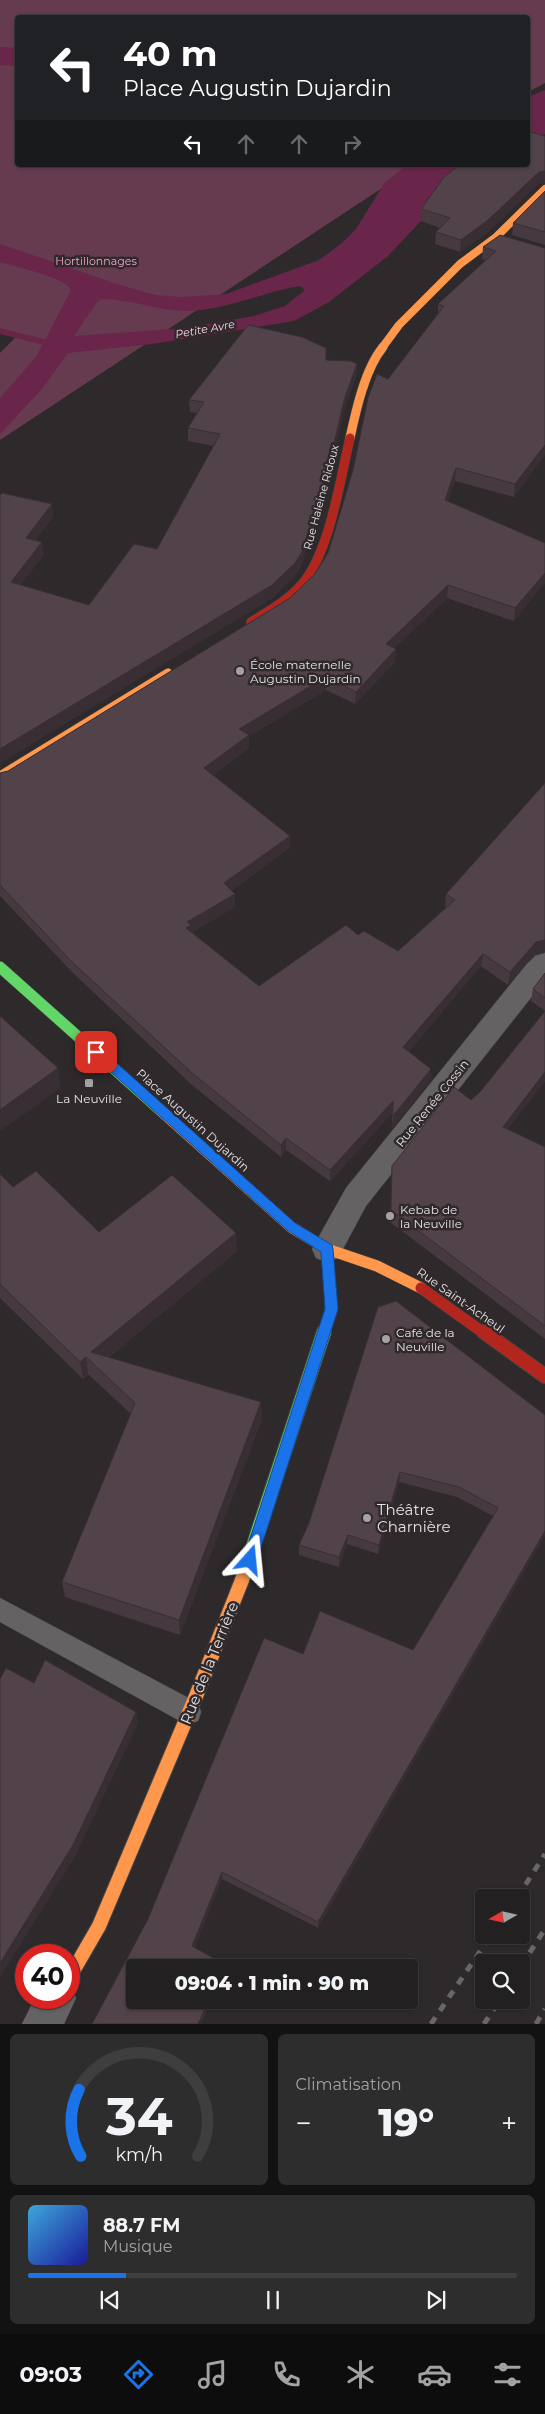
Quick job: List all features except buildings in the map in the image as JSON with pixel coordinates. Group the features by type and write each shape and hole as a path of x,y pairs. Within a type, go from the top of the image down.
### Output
{"street":[{"name":"Rue Haleine Ridoux","path":"238,630 281,604 304,582 315,565 338,491 356,410 376,355 399,325 460,264 495,238 545,189"},
{"path":"495,238 516,246"},
{"path":"0,776 179,667"},
{"name":"Rue Renée Cossin","path":"327,1249 356,1197 536,972 545,964"},
{"name":"Place Augustin Dujardin","path":"0,967 291,1226 327,1249"},
{"name":"Rue Saint-Acheul","path":"327,1249 377,1266 414,1283 545,1376"},
{"name":"Rue de la Terrière","path":"80,1959 99,1926 189,1712 250,1560 332,1309 327,1249"},
{"path":"42,2024 51,2009"}],"lane":[{"path":"0,1609 189,1712"}],"green space":[{"name":"Hortillonnages","path":"0,0 545,0 545,83 530,91 530,15 15,15 15,167 414,167 0,440 0,353 17,336 0,331"}],"water":[{"path":"545,90 545,134 540,137 530,134 530,96"},
{"name":"Petite Avre","path":"404,167 460,167 421,221 388,256 329,302 294,321 152,344 68,353 42,389 0,434 0,398 36,357 71,290 67,285 50,277 0,262 0,244 117,284 155,295 182,297 226,294 319,260 341,244 356,229 385,182","holes":["300,286 305,290 285,306 254,316 186,328 74,336 97,302 102,299 124,301 169,310 191,311 233,304"]}],"waterway":[{"path":"0,56 15,57"},
{"path":"0,331 60,346"}],"railway":[{"path":"523,1889 545,1854"},
{"path":"529,1954 545,1929"},
{"path":"431,2024 485,1944"},
{"path":"484,2024 494,2009"},
{"path":"536,2024 545,2009"}],"traffic: fast":[{"path":"0,967 169,1118"},
{"path":"242,1580 332,1309 327,1249"}],"traffic: slow":[{"path":"350,438 356,410 376,355 399,325 460,264 495,238 545,189"},
{"path":"0,776 168,673"},
{"path":"169,1118 291,1227 327,1249 377,1266 421,1288"},
{"path":"80,1959 99,1926 196,1696 242,1580"}],"traffic: jam":[{"path":"251,622 291,595 303,583 311,571 332,514 350,438"},
{"path":"421,1288 545,1376"}],"place":[{"name":"École maternelle Augustin Dujardin","path":"240,671"},
{"name":"La Neuville","path":"89,1083"},
{"name":"Kebab de la Neuville","path":"390,1216"},
{"name":"Café de la Neuville","path":"386,1339"},
{"name":"Théâtre Charnière","path":"367,1518"}],"route":[{"path":"96,1052 291,1226 327,1249 332,1309 250,1560"}]}
